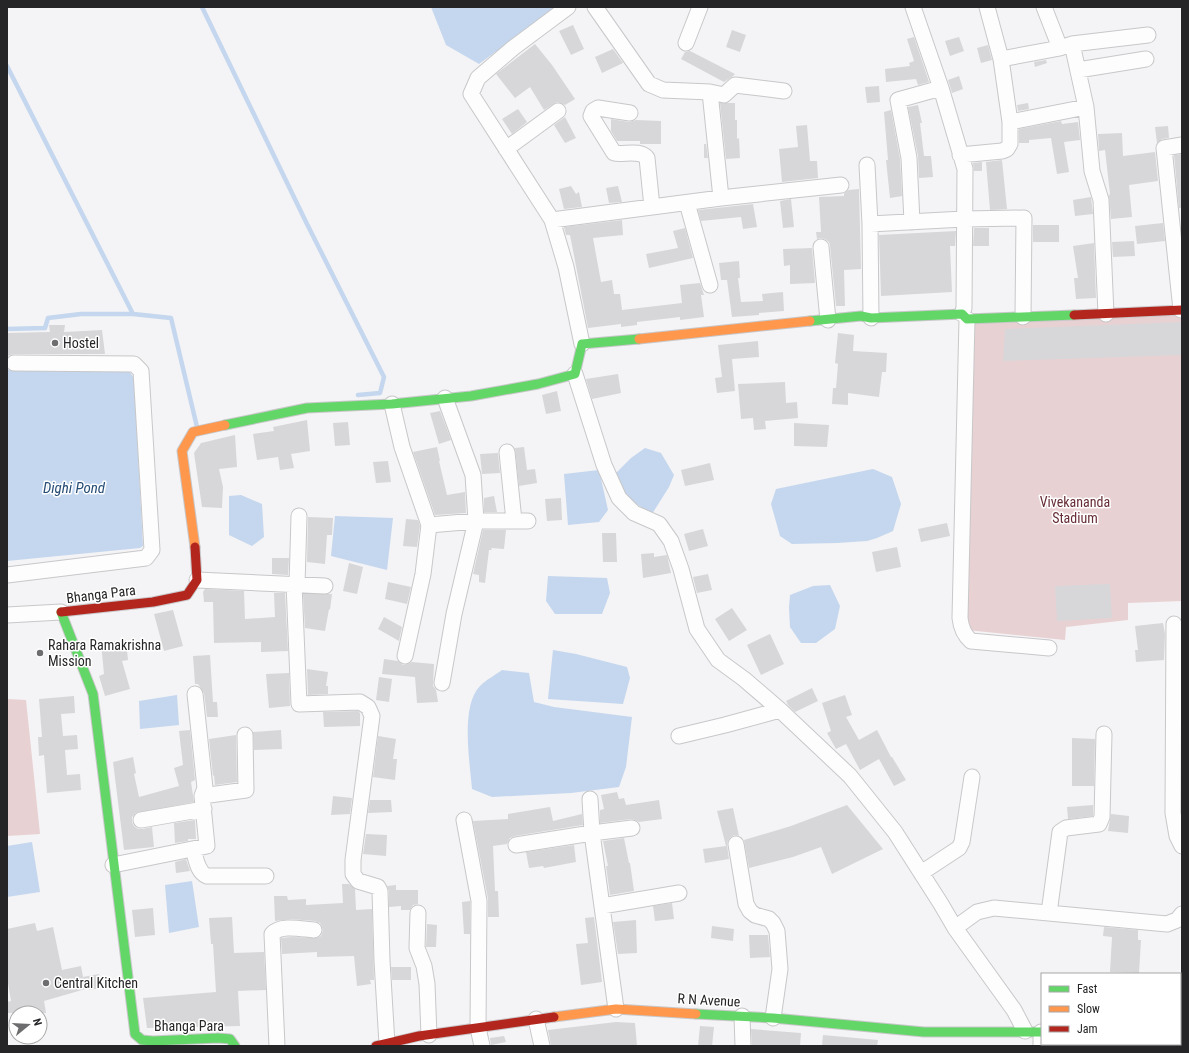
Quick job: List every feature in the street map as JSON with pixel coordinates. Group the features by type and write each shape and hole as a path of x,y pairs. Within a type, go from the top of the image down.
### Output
{"street":[{"path":"568,7 513,48 478,78 471,94 552,220 566,266 582,344 575,374 604,465 619,498 634,512 659,524 672,541 698,629 718,660 744,679 780,710 850,776 895,832 955,928 1014,1010 1025,1031"},
{"path":"595,7 649,84 662,90 710,92 724,95 735,85 784,91"},
{"path":"686,43 700,7"},
{"path":"913,7 941,88 965,169 965,316 960,602 961,625 967,637 972,641 1049,648"},
{"path":"960,155 1002,152 1007,149 1010,144 1010,122 1001,59 987,7"},
{"path":"1044,7 1078,70 1086,107 1092,171 1101,200 1106,314"},
{"path":"1001,59 1066,46 1148,35"},
{"path":"1078,70 1146,60"},
{"path":"912,222 909,158 898,100 941,88"},
{"path":"710,92 721,198"},
{"path":"1010,122 1086,107"},
{"path":"630,113 598,108 593,111 591,116 614,152 618,154 640,153 647,158 652,207"},
{"path":"506,149 558,111"},
{"path":"582,344 861,316 871,318 965,316 1023,317 1182,310 1164,148 1182,145"},
{"path":"867,165 870,224 871,318"},
{"path":"552,220 721,198 840,185"},
{"path":"687,203 710,285"},
{"path":"870,224 964,219 1024,218 1023,317"},
{"path":"821,247 828,320"},
{"path":"7,575 146,558 152,550 141,371 134,364 14,362"},
{"path":"325,586 197,580 195,550 182,451 193,432 307,408 392,404 471,396 538,384 575,374"},
{"path":"442,683 454,614 476,521 472,475 445,398"},
{"path":"392,404 402,447 429,525 423,574 405,656"},
{"path":"429,525 476,521 521,521 507,452"},
{"path":"299,516 296,585 299,704 360,702 368,708 372,716 353,860 354,874 358,881 378,887 380,891 382,961 381,1045"},
{"name":"Bhanga Para","path":"197,580 187,595 153,602 61,612 92,694 135,1034 142,1040 153,1041 218,1038 230,1039 235,1046"},
{"path":"7,615 61,612"},
{"path":"1174,624 1173,813 1176,836 1182,846"},
{"path":"113,865 207,846 203,802 205,788 195,694"},
{"path":"679,736 780,710"},
{"path":"1049,913 1060,832 1066,828 1099,824 1102,817 1104,734"},
{"path":"141,820 246,790 245,735"},
{"path":"921,873 956,852 959,848 962,842 972,777"},
{"path":"590,800 592,833 616,1009"},
{"path":"464,820 479,901 478,1028 482,1046"},
{"path":"516,845 632,828"},
{"path":"736,844 746,904 750,911 755,915 768,919 773,923 777,931 780,969 773,1018"},
{"path":"193,849 199,870 207,876 266,876"},
{"path":"602,906 679,893"},
{"path":"955,928 977,912 994,908 1167,924 1177,920 1182,914"},
{"path":"418,913 417,948 424,966 427,984 429,1035"},
{"path":"277,1046 272,934 275,930 281,928 314,930"},
{"name":"R N Avenue","path":"381,1045 407,1043 429,1035 616,1009 773,1018 924,1032 1025,1031 1041,1037"},
{"path":"742,1016 743,1046"},
{"path":"536,1019 542,1046"}],"green space":[{"name":"Vivekananda Stadium","path":"1182,315 1182,601 1128,603 1128,620 1066,627 1065,640 967,630 971,322"},
{"path":"7,699 26,700 40,834 7,836"}],"water":[{"path":"431,7 557,7 479,64 446,45"},
{"name":"Dighi Pond","path":"7,370 129,371 134,378 143,546 140,548 7,561"},
{"path":"645,448 661,453 674,475 669,487 652,514 624,496 615,474 631,458"},
{"path":"873,469 892,477 901,504 893,531 867,541 837,543 792,544 780,536 771,504 776,489"},
{"path":"599,470 608,510 599,522 568,525 564,474"},
{"path":"241,495 262,504 264,537 252,546 229,535 229,496"},
{"path":"335,516 393,518 387,570 331,556"},
{"path":"548,576 607,578 610,593 602,614 555,614 546,601"},
{"path":"830,585 840,606 835,629 816,643 801,643 790,627 790,595 813,586"},
{"path":"553,650 576,654 627,667 630,678 623,704 548,699"},
{"path":"502,670 529,673 534,702 554,707 632,717 626,767 619,787 571,793 492,797 472,789 468,750 468,721 470,707 474,695 480,686"},
{"path":"177,695 179,725 140,729 139,701"},
{"path":"32,842 40,892 7,897 7,846"},
{"path":"192,881 199,927 169,933 165,885"}],"building":[{"path":"573,25 584,49 571,55 559,31"},
{"path":"732,30 746,35 740,52 726,47"},
{"path":"914,37 929,82 918,85 916,79 886,82 885,69 910,66 909,63 914,61 907,39"},
{"path":"959,37 964,51 950,56 945,41"},
{"path":"535,44 552,65 575,99 565,105 557,102 544,110 530,87 515,98 496,74"},
{"path":"988,45 992,60 981,63 977,48"},
{"path":"613,49 623,63 602,73 595,57"},
{"path":"690,51 735,74 724,82 681,59 685,52"},
{"path":"1046,60 1047,63 1035,67 1034,62"},
{"path":"959,76 963,89 952,93 948,80"},
{"path":"879,86 880,102 867,103 865,87"},
{"path":"720,103 735,103 735,120 737,120 737,139 739,138 740,158 726,159"},
{"path":"1028,103 1029,109 1018,111 1017,105"},
{"path":"918,105 922,123 920,123 924,156 931,156 933,177 919,178 918,156 908,107"},
{"path":"518,109 527,122 512,134 502,119"},
{"path":"891,110 900,159 902,196 890,198 886,160 888,160 884,112"},
{"path":"565,117 576,138 565,143 554,125"},
{"path":"611,119 629,122 636,120 661,121 661,144 640,144 640,141 617,141 611,131"},
{"path":"1061,121 1062,124 1078,122 1080,140 1064,142 1069,172 1057,174 1051,138 1029,140 1029,143 1019,143 1019,129"},
{"path":"807,125 810,161 817,161 818,178 782,182 779,149 798,147 796,126"},
{"path":"1168,126 1169,138 1162,139 1157,143 1155,127"},
{"path":"1122,133 1123,156 1155,152 1158,181 1129,185 1132,217 1111,219 1105,150 1099,151 1098,134"},
{"path":"704,144 706,144 708,158 704,158"},
{"path":"1182,154 1182,208 1179,208 1174,155"},
{"path":"1002,160 1007,209 990,210 986,162"},
{"path":"982,162 982,171 974,171 973,163"},
{"path":"571,186 576,194 579,192 582,207 564,209 559,189"},
{"path":"618,186 622,202 609,203 606,188"},
{"path":"859,189 861,269 844,270 845,306 836,306 829,242 821,238 817,239 816,232 821,232 819,197 844,196 844,193 848,190"},
{"path":"1091,197 1093,214 1075,216 1073,200"},
{"path":"791,199 794,227 783,228 780,201"},
{"path":"753,204 757,227 743,229 741,217 701,221 698,210"},
{"path":"622,220 623,235 593,238 601,282 612,280 614,294 620,294 622,310 682,303 680,285 700,283 704,295 701,295 704,317 680,320 680,317 637,322 637,325 621,327 621,324 588,328 570,235 566,235 564,227"},
{"path":"1163,223 1165,241 1137,244 1135,226"},
{"path":"1033,225 1059,225 1059,242 1033,242"},
{"path":"685,228 693,258 649,268 646,254 678,248 673,231"},
{"path":"974,228 989,228 989,246 973,246"},
{"path":"956,231 955,246 950,246 952,292 881,296 879,235"},
{"path":"1134,241 1135,256 1113,257 1112,242"},
{"path":"1094,243 1096,298 1076,299 1074,278 1078,278 1073,246"},
{"path":"812,248 815,283 790,284 790,265 784,266 783,249"},
{"path":"739,261 740,278 738,278 741,302 763,301 762,294 783,292 784,311 732,317 727,280 721,280 719,263"},
{"path":"1182,322 1182,355 1003,361 1005,329"},
{"name":"Hostel","path":"49,325 65,325 64,332 102,330 105,354 14,354 7,356 7,333 50,332"},
{"path":"838,333 854,335 853,351 887,353 886,372 882,372 879,397 848,393 848,405 832,404 833,388 836,388 838,364 835,363"},
{"path":"758,341 759,357 732,359 735,391 717,393 715,378 722,377 718,345"},
{"path":"618,374 621,393 592,399 586,379"},
{"path":"785,382 786,403 797,402 798,418 765,421 766,429 754,430 753,418 741,419 738,384"},
{"path":"557,391 561,411 546,414 542,395"},
{"path":"440,411 451,440 439,444 430,413"},
{"path":"307,420 310,451 291,454 294,468 280,470 278,457 257,460 253,434 274,431 273,427"},
{"path":"348,422 350,445 335,446 333,423"},
{"path":"794,423 829,425 827,447 794,446"},
{"path":"235,435 237,467 219,469 223,487 222,508 202,507 194,453 201,443"},
{"path":"437,447 447,495 465,492 466,513 435,515 413,452"},
{"path":"524,447 527,470 535,469 537,483 519,486 515,448"},
{"path":"498,453 500,473 482,474 480,454"},
{"path":"388,461 391,482 376,483 373,462"},
{"path":"710,463 714,480 685,486 681,470"},
{"path":"494,496 497,512 484,512 484,498"},
{"path":"561,498 562,520 547,521 545,499"},
{"path":"308,517 333,518 332,535 327,535 325,564 307,562"},
{"path":"406,519 418,520 420,526 417,547 403,546"},
{"path":"947,523 950,536 921,542 918,529"},
{"path":"703,529 708,546 689,551 684,534"},
{"path":"483,530 506,530 504,549 491,548 492,550 489,550 485,583 479,582 479,575 473,574"},
{"path":"602,533 616,533 617,562 603,562"},
{"path":"897,547 901,567 876,572 872,552"},
{"path":"654,553 654,557 667,555 671,573 643,578 641,554"},
{"path":"272,558 289,558 288,575 272,574"},
{"path":"349,563 363,567 357,594 343,591"},
{"path":"708,574 712,590 697,593 693,577"},
{"path":"388,582 411,587 407,604 385,599"},
{"path":"1110,584 1112,618 1057,621 1055,586"},
{"path":"205,589 244,591 245,619 275,617 274,593 285,593 288,651 261,652 261,642 214,643 213,602 204,602 203,592"},
{"path":"303,594 332,594 325,631 305,628"},
{"path":"732,608 747,630 729,641 715,619"},
{"path":"173,610 183,646 164,651 154,614"},
{"path":"384,617 402,627 399,641 378,629"},
{"path":"1163,623 1165,634 1164,660 1136,662 1135,650 1138,650 1135,626"},
{"path":"770,634 784,664 761,675 747,645"},
{"path":"126,640 128,660 122,661 130,689 105,696 99,676 104,674 101,643"},
{"path":"210,655 213,702 217,702 218,717 207,717 204,693 198,684 195,684 193,656"},
{"path":"384,659 398,661 403,665 412,662 434,664 433,686 436,690 438,702 417,703 415,677 382,674"},
{"path":"307,669 328,672 326,686 328,686 328,694 308,695"},
{"path":"289,673 290,706 269,708 266,674"},
{"path":"379,677 392,679 389,702 376,700"},
{"path":"812,688 818,701 795,712 788,705 786,701"},
{"path":"845,695 852,715 846,717 859,740 877,730 891,757 906,780 894,786 879,759 860,770 846,744 836,749 827,733 831,731 822,703"},
{"path":"74,696 75,713 61,714 63,736 77,735 78,749 65,750 67,775 80,774 81,790 47,793 44,755 39,756 38,737 42,737 39,699"},
{"path":"358,711 360,713 360,726 324,727 323,712"},
{"path":"190,730 195,780 191,782 194,802 136,813 132,817 134,826 138,829 152,827 154,847 124,850 113,762 133,757 136,773 134,774 139,797 179,786 174,768 183,765 179,731"},
{"path":"281,730 282,749 254,750 253,732"},
{"path":"236,735 237,782 215,785 209,739"},
{"path":"378,736 396,739 393,759 397,759 395,780 373,777"},
{"path":"1072,738 1095,739 1094,786 1072,786"},
{"path":"617,792 619,799 624,798 626,805 659,800 662,819 639,822 631,819 600,823 600,810 604,809 601,795"},
{"path":"333,796 352,798 350,814 331,815"},
{"path":"370,800 391,800 392,812 368,813"},
{"path":"847,805 883,849 832,874 821,847 793,857 749,868 744,840 791,826"},
{"path":"1093,805 1093,816 1068,819 1067,807"},
{"path":"550,807 553,821 582,814 583,825 515,836 510,838 507,844 493,846 495,891 498,891 499,917 488,917 488,899 473,821 508,819 508,814"},
{"path":"733,808 739,836 734,835 728,840 727,845 729,859 705,863 703,849 726,846 717,811"},
{"path":"1111,814 1129,816 1128,833 1108,831"},
{"path":"195,820 196,839 188,839 188,841 175,843 174,823"},
{"path":"366,834 387,835 386,856 363,854"},
{"path":"624,838 630,863 634,891 610,895 606,866 608,866 603,841"},
{"path":"574,845 576,862 544,868 543,866 529,868 526,852"},
{"path":"186,859 190,871 176,873 175,862"},
{"path":"342,884 349,884 355,889 356,910 372,909 374,980 370,980 371,984 357,986 354,956 317,957 317,952 282,954 281,938 317,938 321,936 323,931 320,923 315,921 291,919 275,921 274,896 287,896 288,900 306,899 306,905 343,903"},
{"path":"396,885 396,890 418,890 418,904 413,905 410,910 401,910 401,906 389,907 389,891 387,886"},
{"path":"470,901 470,934 464,934 462,902"},
{"path":"672,903 674,919 655,921 653,906"},
{"path":"153,908 155,935 135,937 132,910"},
{"path":"232,917 234,953 264,952 266,990 238,991 240,1026 147,1028 143,998 216,992 213,944 211,944 209,918"},
{"path":"594,917 602,982 581,985 576,944 588,943 585,918"},
{"path":"636,920 637,953 618,954 613,922"},
{"name":"Central Kitchen","path":"35,923 37,931 53,927 62,970 81,966 83,977 99,974 102,988 89,990 89,988 44,1001 45,1005 8,1005 7,1013 7,1002 11,1001 7,977 7,929"},
{"path":"427,924 437,925 436,947 426,947"},
{"path":"712,926 734,929 733,941 711,938"},
{"path":"1104,927 1138,930 1138,940 1141,940 1139,973 1110,972 1112,937 1103,936"},
{"path":"749,935 768,935 770,957 750,958"},
{"path":"391,967 411,967 411,980 392,980"},
{"path":"616,1022 635,1023 637,1046 551,1046 548,1030"},
{"path":"700,1026 714,1027 712,1046 698,1046"},
{"path":"751,1029 801,1033 800,1046 752,1046"},
{"path":"823,1035 878,1040 877,1046 822,1046"},
{"path":"504,1036 506,1042 491,1045 490,1038"}],"waterway":[{"path":"202,7 306,222 384,377 380,393 358,395"},
{"path":"7,66 133,314"},
{"path":"7,329 45,328 48,318 81,314 133,314 171,318 197,427"}],"traffic: fast":[{"path":"810,321 861,316 871,318 962,314 967,319 1074,315"},
{"path":"225,425 307,408 392,404 471,396 538,384 575,374 582,344 639,339"},
{"path":"61,612 93,694 135,1034 142,1040 153,1041 218,1038 230,1039 235,1046"},
{"path":"696,1014 773,1018 924,1032 1041,1032"}],"traffic: slow":[{"path":"639,339 810,321"},
{"path":"195,547 182,451 193,432 225,425"},
{"path":"554,1017 616,1009 696,1014"}],"traffic: jam":[{"path":"1074,315 1182,310"},
{"path":"61,612 153,602 187,595 197,580 195,547"},
{"path":"376,1046 419,1036 554,1017"}],"place":[{"name":"Hostel","path":"55,343"},
{"name":"Rahara Ramakrishna Mission","path":"40,653"},
{"name":"Central Kitchen","path":"46,983"}]}
